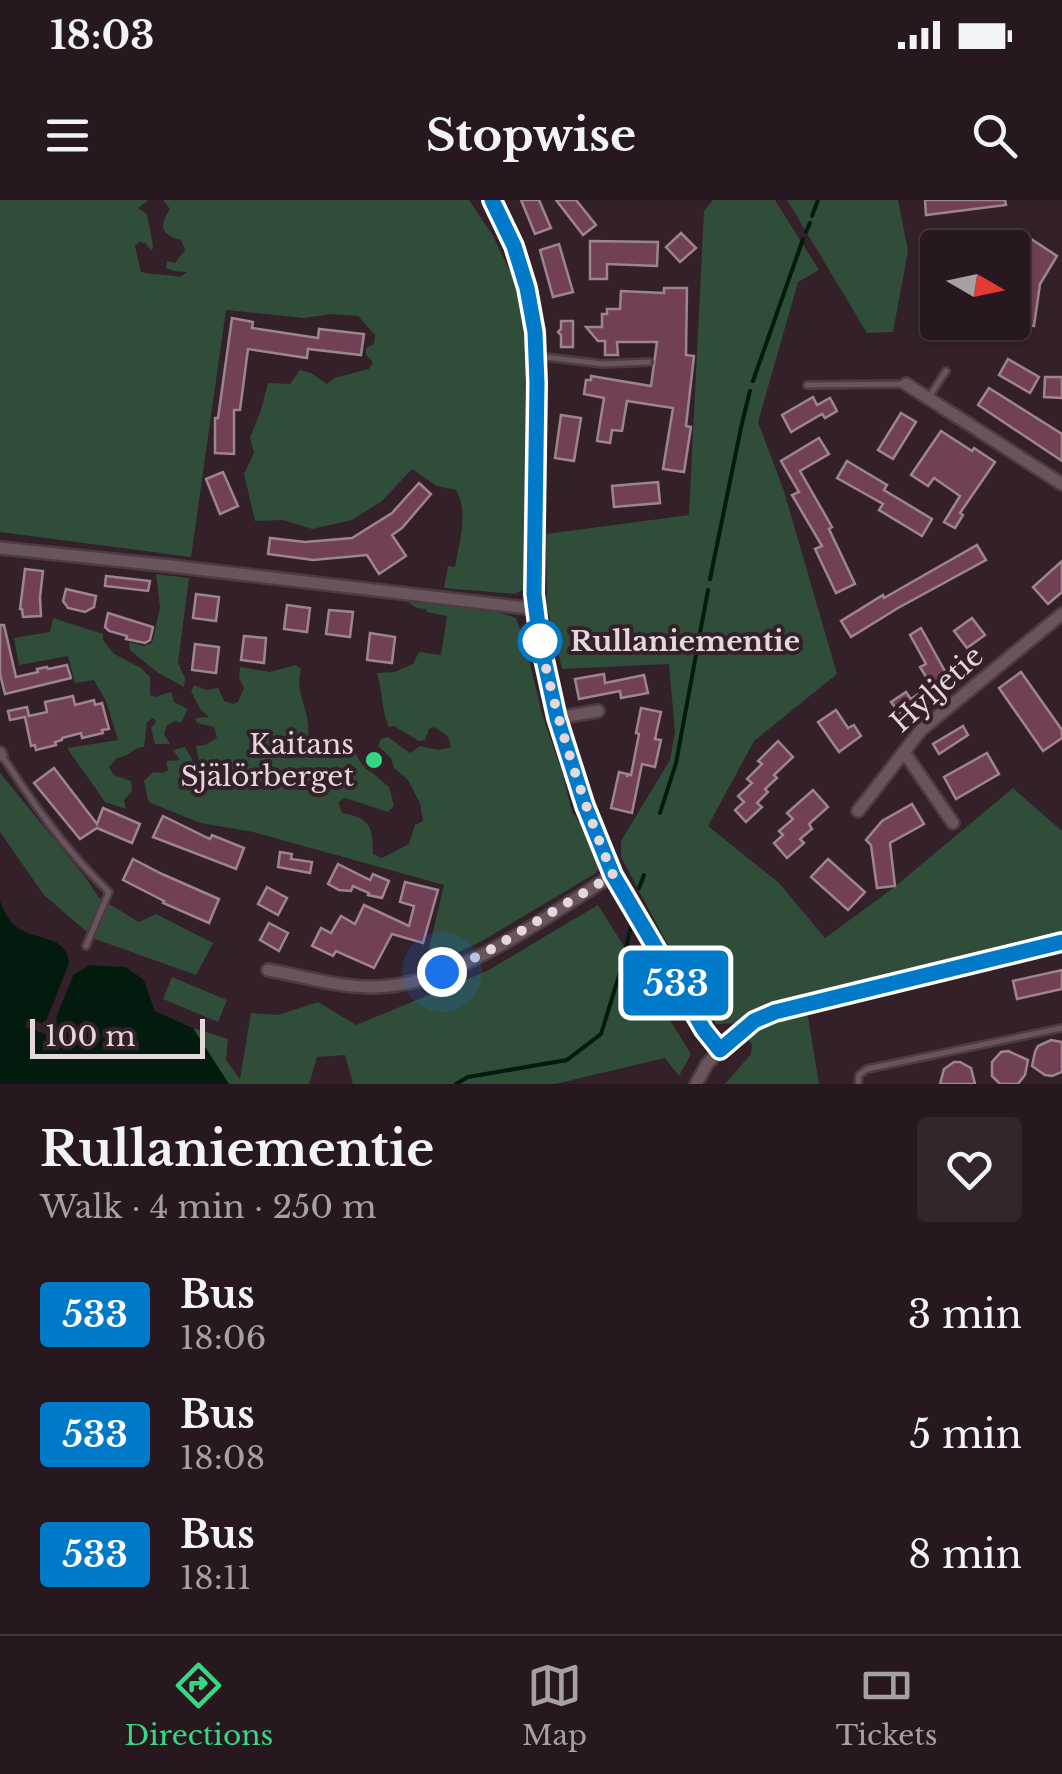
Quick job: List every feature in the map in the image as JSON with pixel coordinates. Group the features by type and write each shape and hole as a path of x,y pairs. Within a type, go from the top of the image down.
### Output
{"street":[{"path":"492,200 514,246 532,308 537,356 533,522 536,609 557,718 585,806 613,875 704,1030 720,1050"},
{"path":"906,384 1062,484"},
{"path":"0,548 536,609"},
{"name":"Hyljetie","path":"858,811 921,730 1062,614"},
{"path":"557,718 598,710"},
{"path":"904,752 953,823"},
{"path":"268,970 341,985 402,985 485,953 613,875"},
{"path":"696,1084 720,1050 754,1021 775,1012 1062,942"}],"lane":[{"path":"537,356 603,364 648,362"},
{"path":"929,397 946,372"},
{"path":"807,385 906,384"},
{"path":"0,754 56,835 109,892 86,946"},
{"path":"858,1084 859,1076 867,1069 1062,1028"}],"shaded area":[{"path":"0,200 149,200 138,208 147,214 153,245 152,251 145,243 135,246 141,272 180,277 187,272 166,268 167,261 175,263 185,250 181,240 164,229 170,209 163,200 469,200 493,236 521,294 529,352 527,587 515,594 444,588 448,566 455,567 461,538 460,499 456,490 437,486 412,469 382,501 352,520 312,529 283,520 255,521 244,474 254,453 250,437 268,383 290,384 300,370 327,384 334,378 369,369 373,362 366,355 366,348 374,344 375,335 358,316 304,318 226,310 191,557 0,532"},
{"path":"713,200 775,200 819,270 798,282 758,422 784,491 837,674 754,741 708,826 779,883 825,938 892,889 1013,788 1062,831 1062,934 759,1013 743,1023 716,1024 676,960 621,857 621,841 670,760 675,732 669,664 562,669 547,607 546,534 689,515 704,211"},
{"path":"787,200 898,200 908,251 893,332 867,333"},
{"path":"156,574 189,578 178,663 185,678 184,687 130,650 129,642 143,646 152,643 160,608"},
{"path":"417,600 495,611 516,618 572,812 587,833 600,866 596,873 482,941 424,969 444,885 253,832 200,823 151,803 144,781 153,772 168,770 166,761 180,760 173,750 185,747 194,763 199,762 196,746 217,738 214,727 197,723 195,718 209,717 191,691 194,685 206,690 218,688 224,701 233,704 244,688 239,678 240,667 270,672 296,665 301,669 308,735 315,739 329,737 340,747 355,752 361,763 389,787 394,806 388,812 345,798 338,802 342,813 368,825 373,854 382,858 409,844 415,825 423,821 420,803 408,780 378,746 381,739 388,737 410,753 420,746 438,750 451,747 448,737 435,727 429,729 425,740 419,741 394,726 389,727 385,714 377,673 394,672 413,664 419,652 441,655 447,616 409,603"},
{"path":"53,618 103,634 114,654 150,677 150,695 171,692 174,702 188,709 181,723 167,725 164,734 170,744 155,744 153,718 147,722 144,747 117,758 109,767 114,775 131,781 132,791 124,800 126,809 105,802 67,748 118,740 106,701 94,680 75,683 68,656 19,665 14,638 50,632"},
{"path":"0,773 99,898 139,922 156,914 213,943 196,975 95,939 44,895 0,832"},
{"path":"0,901 15,926 57,943 67,954 69,963 45,1024 52,1027 74,974 90,965 126,967 144,980 155,1011 193,1028 229,1084 0,1084"},
{"path":"598,905 691,1054 679,1076 665,1058 555,1084 353,1084 345,1055 317,1057 309,1084 149,1084 74,974 90,965 126,967 144,980 155,1011 228,1039 226,1060 240,1079 251,1013 278,1015 318,1002 356,1025 487,971"},
{"path":"172,977 227,1000 218,1022 163,999"},
{"path":"801,1010 808,1017 819,1084 725,1084 751,1054 752,1045 746,1037"}],"pier":[{"path":"68,968 75,970 52,1027 66,1032 63,1040 25,1027 28,1019 45,1024"}],"building":[{"path":"521,200 539,200 551,228 535,234"},
{"path":"556,200 576,200 596,225 583,235"},
{"path":"925,200 1005,200 1006,205 926,215"},
{"path":"681,233 696,248 680,262 666,247"},
{"path":"1030,238 1057,256 1040,284 1034,326 1030,325"},
{"path":"590,241 658,242 657,266 607,264 607,279 590,279"},
{"path":"559,244 573,292 553,297 540,250"},
{"path":"664,288 687,288 686,355 694,356 686,426 691,427 684,472 663,469 673,408 627,401 622,431 612,430 610,443 597,441 604,398 584,394 586,380 591,380 591,376 651,386 657,342 617,342 618,355 605,355 605,341 598,341 586,327 602,327 602,314 607,314 607,309 620,309 621,291 664,293"},
{"path":"232,318 253,322 252,328 318,338 319,329 364,334 361,355 308,349 307,358 248,349 240,410 234,410 234,454 215,453 215,418"},
{"path":"561,321 573,321 573,347 561,347"},
{"path":"1008,359 1039,377 1030,393 999,375"},
{"path":"1045,377 1062,377 1062,398 1044,397"},
{"path":"989,388 1062,434 1062,461 978,405"},
{"path":"813,397 817,405 830,398 837,411 825,418 822,414 791,432 782,415"},
{"path":"901,413 916,422 893,459 878,450"},
{"path":"561,415 581,418 574,461 555,458"},
{"path":"941,431 995,462 960,513 963,515 955,528 944,522 960,496 934,478 928,486 911,475"},
{"path":"819,438 829,454 800,471 832,527 829,529 855,584 836,593 815,549 822,546 792,495 799,492 781,461"},
{"path":"847,461 887,485 884,490 932,519 922,536 879,510 883,504 837,478"},
{"path":"223,472 238,506 220,514 206,479"},
{"path":"658,482 660,503 614,507 612,486"},
{"path":"419,483 431,494 392,535 406,556 379,574 367,555 313,560 268,554 270,538 305,542 352,538 392,513"},
{"path":"977,545 986,560 851,637 841,621"},
{"path":"1062,561 1062,592 1048,604 1033,587"},
{"path":"25,569 43,571 41,616 23,617 20,609"},
{"path":"106,576 150,581 148,591 105,586"},
{"path":"66,589 96,596 94,607 85,612 68,608 63,601"},
{"path":"196,594 219,597 216,621 193,618"},
{"path":"287,605 310,608 307,632 284,629"},
{"path":"329,610 353,612 350,637 326,634"},
{"path":"108,613 153,627 150,640 145,643 126,639 127,636 109,631 105,627"},
{"path":"972,618 985,635 967,648 954,631"},
{"path":"0,625 4,625 16,677 67,665 71,678 5,694 0,674"},
{"path":"921,628 946,673 941,676 948,687 902,716 891,702 906,692 911,699 931,685 920,667 926,664 910,635"},
{"path":"370,633 395,637 392,663 367,660"},
{"path":"244,636 266,638 264,663 241,660"},
{"path":"195,644 219,647 216,673 192,670"},
{"path":"1021,672 1062,730 1062,738 1043,751 999,688"},
{"path":"604,674 605,683 644,675 648,693 621,698 620,691 579,699 575,679"},
{"path":"73,696 75,705 94,700 95,705 102,703 109,729 82,738 81,733 62,738 56,745 36,750 35,745 31,746 25,717 10,720 8,711 27,707 29,716 47,712 45,702"},
{"path":"641,708 661,712 655,739 661,740 655,767 642,764 632,813 611,808 619,772 631,775"},
{"path":"836,710 848,728 854,725 861,736 839,752 818,722"},
{"path":"963,726 968,735 939,754 933,744"},
{"path":"778,741 793,757 774,775 777,778 757,803 762,807 746,822 735,810 744,802 738,796 752,783 747,779 762,764 758,761"},
{"path":"987,753 999,774 956,799 944,777"},
{"path":"54,768 97,824 103,808 140,824 132,843 97,828 80,839 34,783"},
{"path":"813,790 828,807 809,824 812,829 800,839 804,843 787,858 774,843 783,835 779,831 793,819 787,813"},
{"path":"912,804 924,824 890,843 895,886 877,888 871,845 866,840 882,821"},
{"path":"163,816 210,839 212,835 244,848 236,869 153,837"},
{"path":"280,852 292,854 291,859 312,862 310,873 278,867"},
{"path":"133,859 219,899 209,923 123,880"},
{"path":"828,859 865,892 848,910 811,877"},
{"path":"338,864 370,880 373,874 389,881 382,898 353,886 351,891 328,884"},
{"path":"405,882 438,890 423,943 392,934 374,968 336,951 333,956 312,946 321,928 331,933 341,916 355,924 364,905 409,926 414,906 400,902"},
{"path":"267,887 287,898 278,915 258,904"},
{"path":"269,923 288,933 279,951 260,940"},
{"path":"1062,970 1062,989 1017,999 1013,981"},
{"path":"1051,1040 1062,1042 1062,1072 1052,1076 1032,1066 1038,1046"},
{"path":"1001,1052 1028,1060 1018,1084 1000,1084 992,1076 992,1062"},
{"path":"954,1062 971,1068 975,1084 940,1084 944,1069"}],"waterway":[{"path":"812,216 818,200"},
{"path":"806,232 810,223"},
{"path":"753,381 803,239"},
{"path":"710,579 750,391"},
{"path":"660,813 676,763 708,590"},
{"path":"639,888 644,875"},
{"path":"456,1084 468,1077 567,1060 601,1034 631,926"}],"bus line":[{"name":"533","path":"492,200 514,246 532,308 537,383 534,594 557,718 585,806 613,875 704,1030 720,1050 754,1021 775,1012 1062,942"}],"place":[{"name":"Rullaniementie","path":"540,641"},
{"name":"Kaitans Själörberget","path":"374,760"}],"route":[{"path":"442,972 485,953 613,875 585,806 557,718 540,641"}]}
